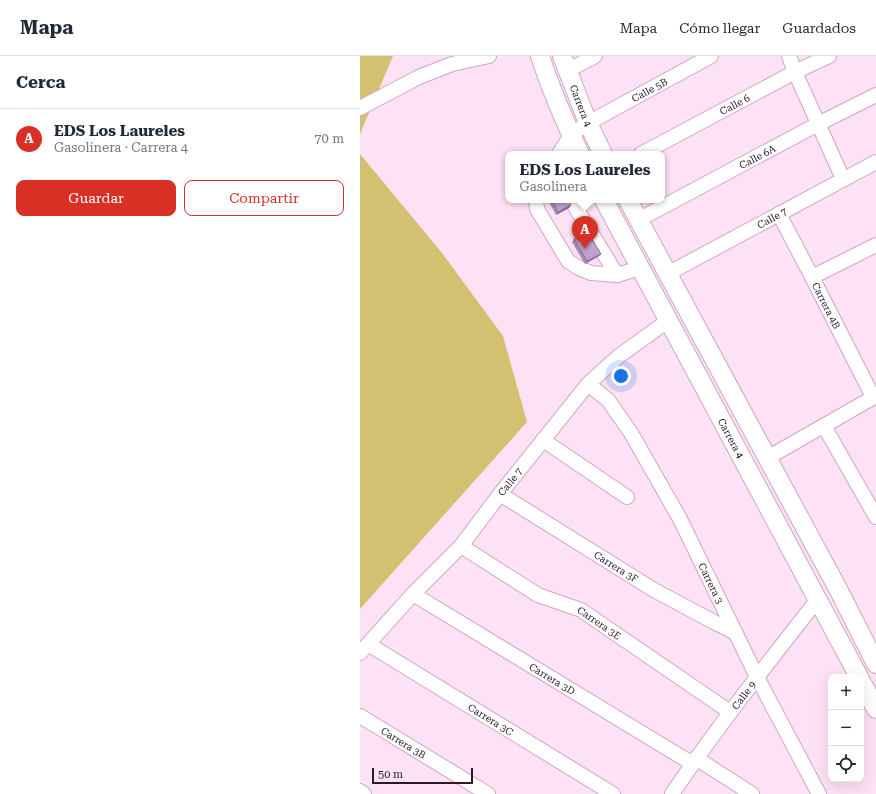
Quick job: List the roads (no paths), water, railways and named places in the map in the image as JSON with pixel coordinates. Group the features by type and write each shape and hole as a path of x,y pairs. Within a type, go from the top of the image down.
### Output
{"main road":[{"path":"540,56 548,80 579,151"},
{"name":"Carrera 4","path":"565,64 588,123 602,151"},
{"name":"Carrera 4","path":"606,203 857,674"},
{"name":"Carrera 4","path":"630,203 837,587 876,663"},
{"path":"864,687 876,709"}],"street":[{"path":"360,108 425,75 452,64 489,56"},
{"path":"565,64 595,56"},
{"name":"Calle 5B","path":"571,135 588,123 711,56"},
{"path":"789,56 843,179"},
{"name":"Calle 6","path":"647,151 795,72 829,56"},
{"name":"Calle 6A","path":"638,220 818,124 876,95"},
{"path":"561,151 571,135"},
{"name":"Calle 7","path":"668,274 876,162"},
{"path":"537,203 538,209 568,261 579,268 591,273 617,275 640,268"},
{"path":"573,203 617,275"},
{"name":"Carrera 4B","path":"779,214 875,397"},
{"path":"812,277 876,245"},
{"name":"Calle 7","path":"364,649 413,594 461,546 500,494 588,384 619,356 669,320"},
{"name":"Carrera 3","path":"588,384 608,400 631,433 680,519 758,678 819,794"},
{"path":"767,458 875,397"},
{"path":"824,426 871,498 876,517"},
{"path":"544,440 627,497"},
{"name":"Carrera 3F","path":"500,494 654,590 736,632"},
{"name":"Carrera 3E","path":"461,546 538,595 581,610 730,712"},
{"name":"Carrera 3D","path":"413,594 752,794"},
{"name":"Calle 9","path":"672,794 730,712 758,678 818,599"},
{"name":"Carrera 3C","path":"364,649 613,794"},
{"name":"Carrera 3B","path":"360,716 488,794"},
{"path":"360,791 364,794"}],"place":[{"name":"EDS Los Laureles","path":"585,249"}]}
